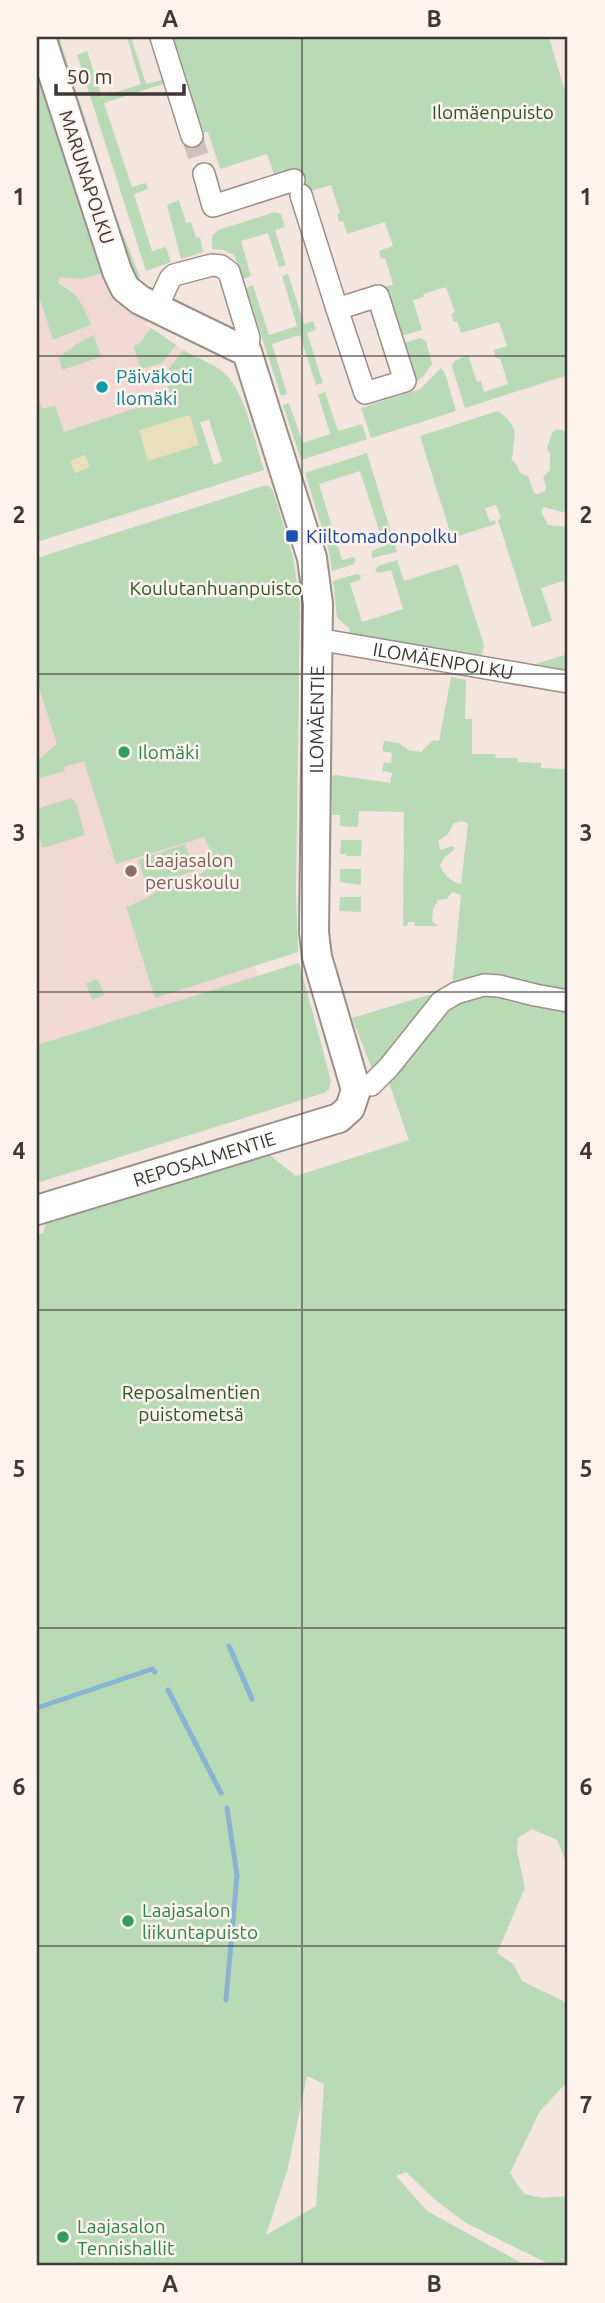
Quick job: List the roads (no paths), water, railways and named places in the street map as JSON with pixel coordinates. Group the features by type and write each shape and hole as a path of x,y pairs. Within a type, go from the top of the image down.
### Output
{"street":[{"name":"MARUNAPOLKU","path":"41,37 120,278 131,294 157,307"},
{"path":"161,37 192,136"},
{"path":"204,174 213,206 297,188 337,309 365,393 405,381 397,343 378,296 337,309"},
{"name":"ILOMÄENTIE","path":"157,307 174,275 212,265 221,266 229,272 249,338 247,352 312,558 318,604 314,932 317,957 364,1088"},
{"path":"157,307 247,352"},
{"name":"ILOMÄENPOLKU","path":"317,639 568,682"},
{"name":"REPOSALMENTIE","path":"37,1210 339,1118 442,1002 456,993 484,985 568,1000"}],"waterway":[{"path":"229,1646 252,1699"},
{"path":"37,1708 152,1669 155,1672"},
{"path":"168,1690 221,1793"},
{"path":"226,2000 237,1875 227,1808"}],"tunnel":[{"path":"192,136 204,174"}],"place":[{"name":"Päiväkoti Ilomäki","path":"102,387"},
{"name":"Kiiltomadonpolku","path":"292,536"},
{"name":"Ilomäki","path":"124,752"},
{"name":"Laajasalon peruskoulu","path":"131,871"},
{"name":"Laajasalon liikuntapuisto","path":"128,1921"},
{"name":"Laajasalon Tennishallit","path":"63,2237"}],"park label":[{"name":"Ilomäenpuisto","path":"493,112"},
{"name":"Koulutanhuanpuisto","path":"216,588"},
{"name":"Reposalmentien puistometsä","path":"191,1403"}]}
